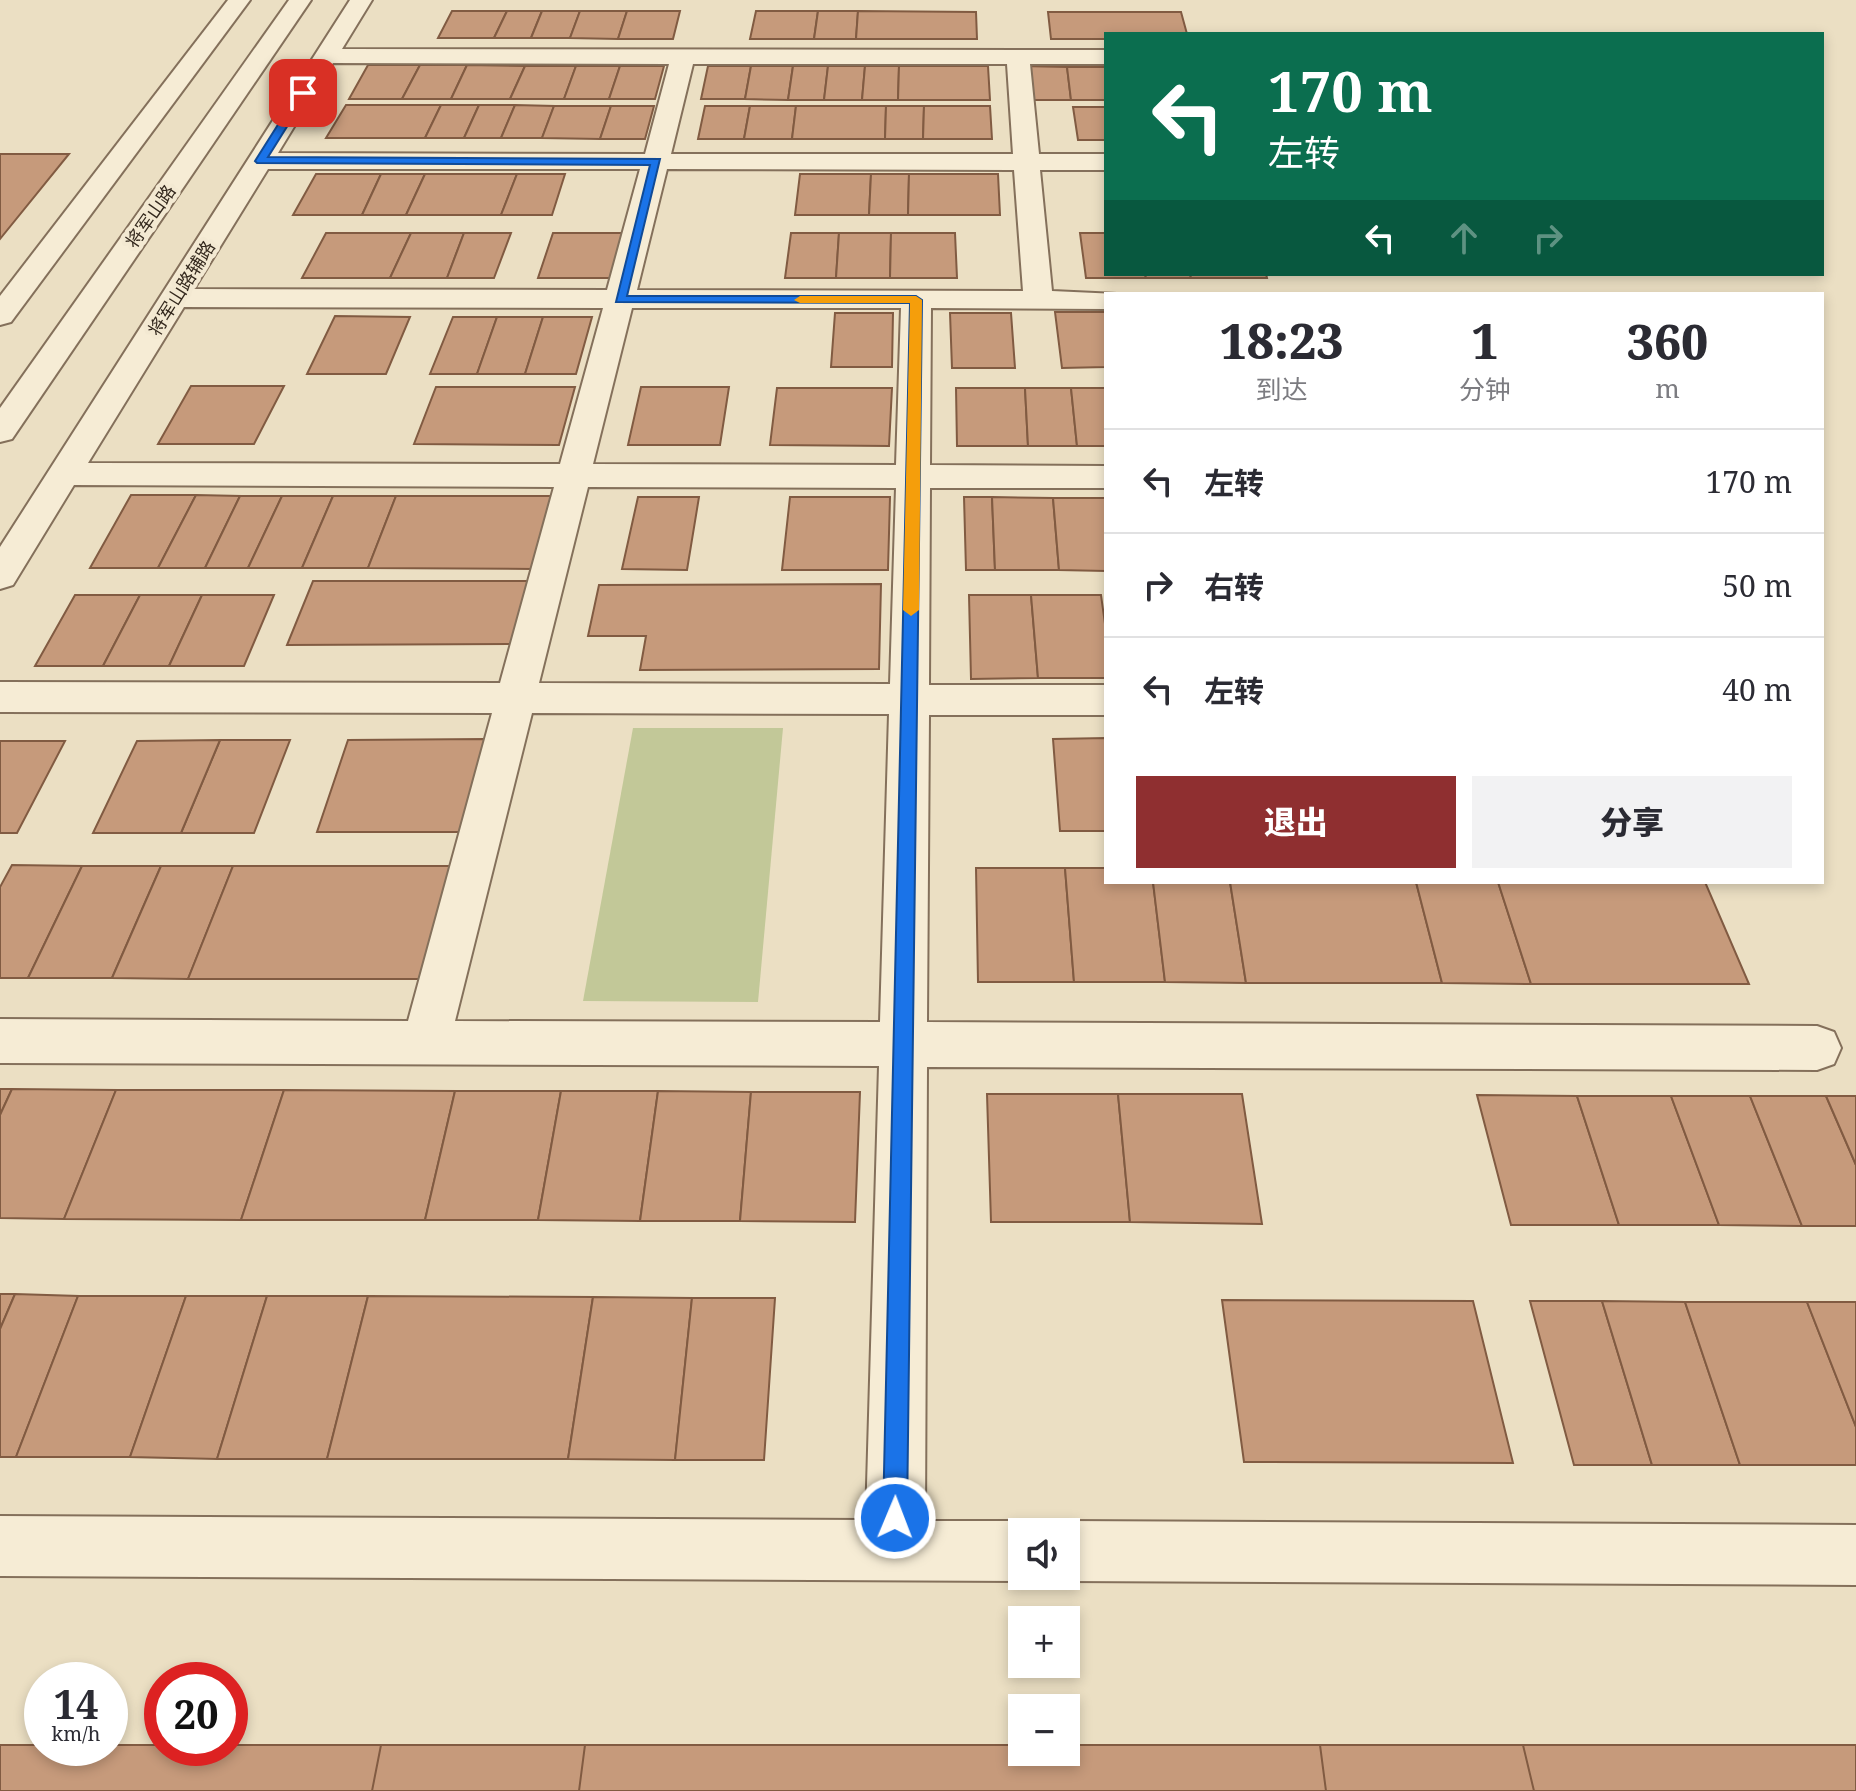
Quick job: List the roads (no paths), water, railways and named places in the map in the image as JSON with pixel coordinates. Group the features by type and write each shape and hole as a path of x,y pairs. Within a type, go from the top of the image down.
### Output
{"street":[{"name":"将军山路","path":"0,432 300,0"},
{"path":"356,9 385,0"},
{"path":"5,302 155,111 229,6"},
{"name":"将军山路辅路","path":"0,576 174,298 251,154 292,111 356,9"},
{"path":"326,56 1104,57"},
{"path":"426,1043 683,56"},
{"path":"1018,57 1038,300"},
{"path":"154,211 155,111"},
{"path":"251,154 656,162 1104,162"},
{"path":"154,211 216,166"},
{"path":"174,298 1104,300"},
{"path":"895,1550 916,300"},
{"path":"64,474 1104,477"},
{"path":"0,697 1104,700"},
{"path":"0,1041 1817,1048"},
{"path":"0,1546 1008,1551"},
{"path":"1080,1551 1856,1555"}]}
